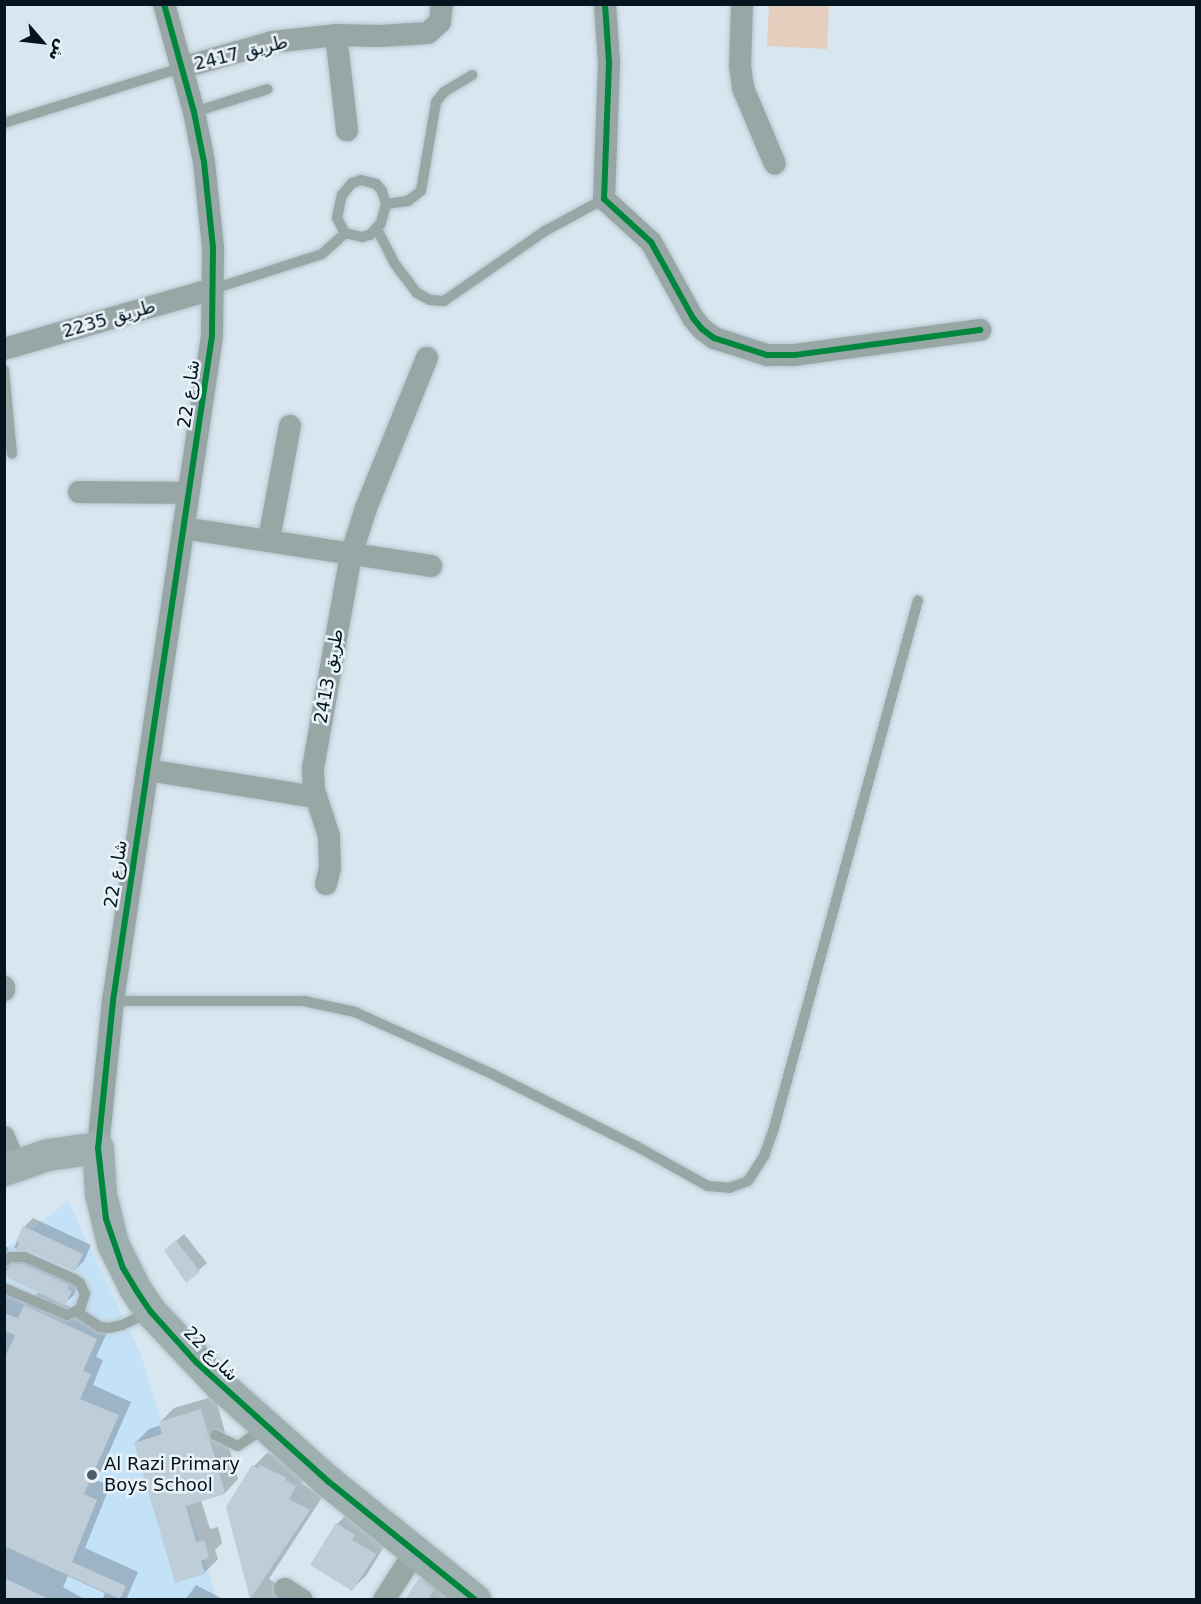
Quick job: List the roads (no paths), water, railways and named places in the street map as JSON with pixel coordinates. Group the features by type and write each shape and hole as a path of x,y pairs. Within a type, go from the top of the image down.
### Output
{"street":[{"name":"شارع 22","path":"164,4 194,112 210,205 212,336 113,1001 98,1148 101,1194 113,1244 128,1275 151,1312 196,1362 266,1426 414,1553 475,1599"},
{"name":"طريق 2417","path":"181,68 272,42 336,35 428,33 440,22 442,4"},
{"path":"605,4 609,63 604,199 651,242 693,318 702,328 714,338 767,355 795,355 980,330"},
{"path":"742,4 740,66 743,88 775,164"},
{"path":"336,35 347,130"},
{"name":"طريق 2235","path":"4,349 213,289"},
{"name":"طريق 2413","path":"326,884 330,868 329,836 316,797 313,768 351,555 366,508 427,358"},
{"path":"269,539 290,426"},
{"path":"79,492 188,493"},
{"path":"183,528 269,539 351,555 431,566"},
{"path":"147,770 316,797"},
{"path":"4,1137 10,1168 48,1155 98,1148"},
{"path":"384,1599 414,1553"}],"lane":[{"path":"4,123 181,68"},
{"path":"386,204 408,201 418,195 423,185 436,102 444,92 472,75"},
{"path":"194,112 268,90"},
{"path":"360,180 376,184 382,191 386,204 384,217 377,228 362,237 345,232 337,218 337,209 342,195 352,183 360,180"},
{"path":"377,228 395,264 417,293 430,300 444,301 545,231 604,199"},
{"path":"213,289 322,254 345,232"},
{"path":"4,370 12,454"},
{"path":"113,1001 304,1001 355,1012 503,1079 636,1146 708,1186 729,1188 748,1181 764,1156 774,1128 918,600"},
{"path":"4,1261 18,1256 25,1257 80,1282 85,1294 77,1312 67,1315 4,1288"},
{"path":"77,1312 100,1327 108,1328 122,1325 151,1312"},
{"path":"215,1435 238,1446 266,1426"}],"place":[{"name":"Al Razi Primary Boys School","path":"92,1475"}]}
